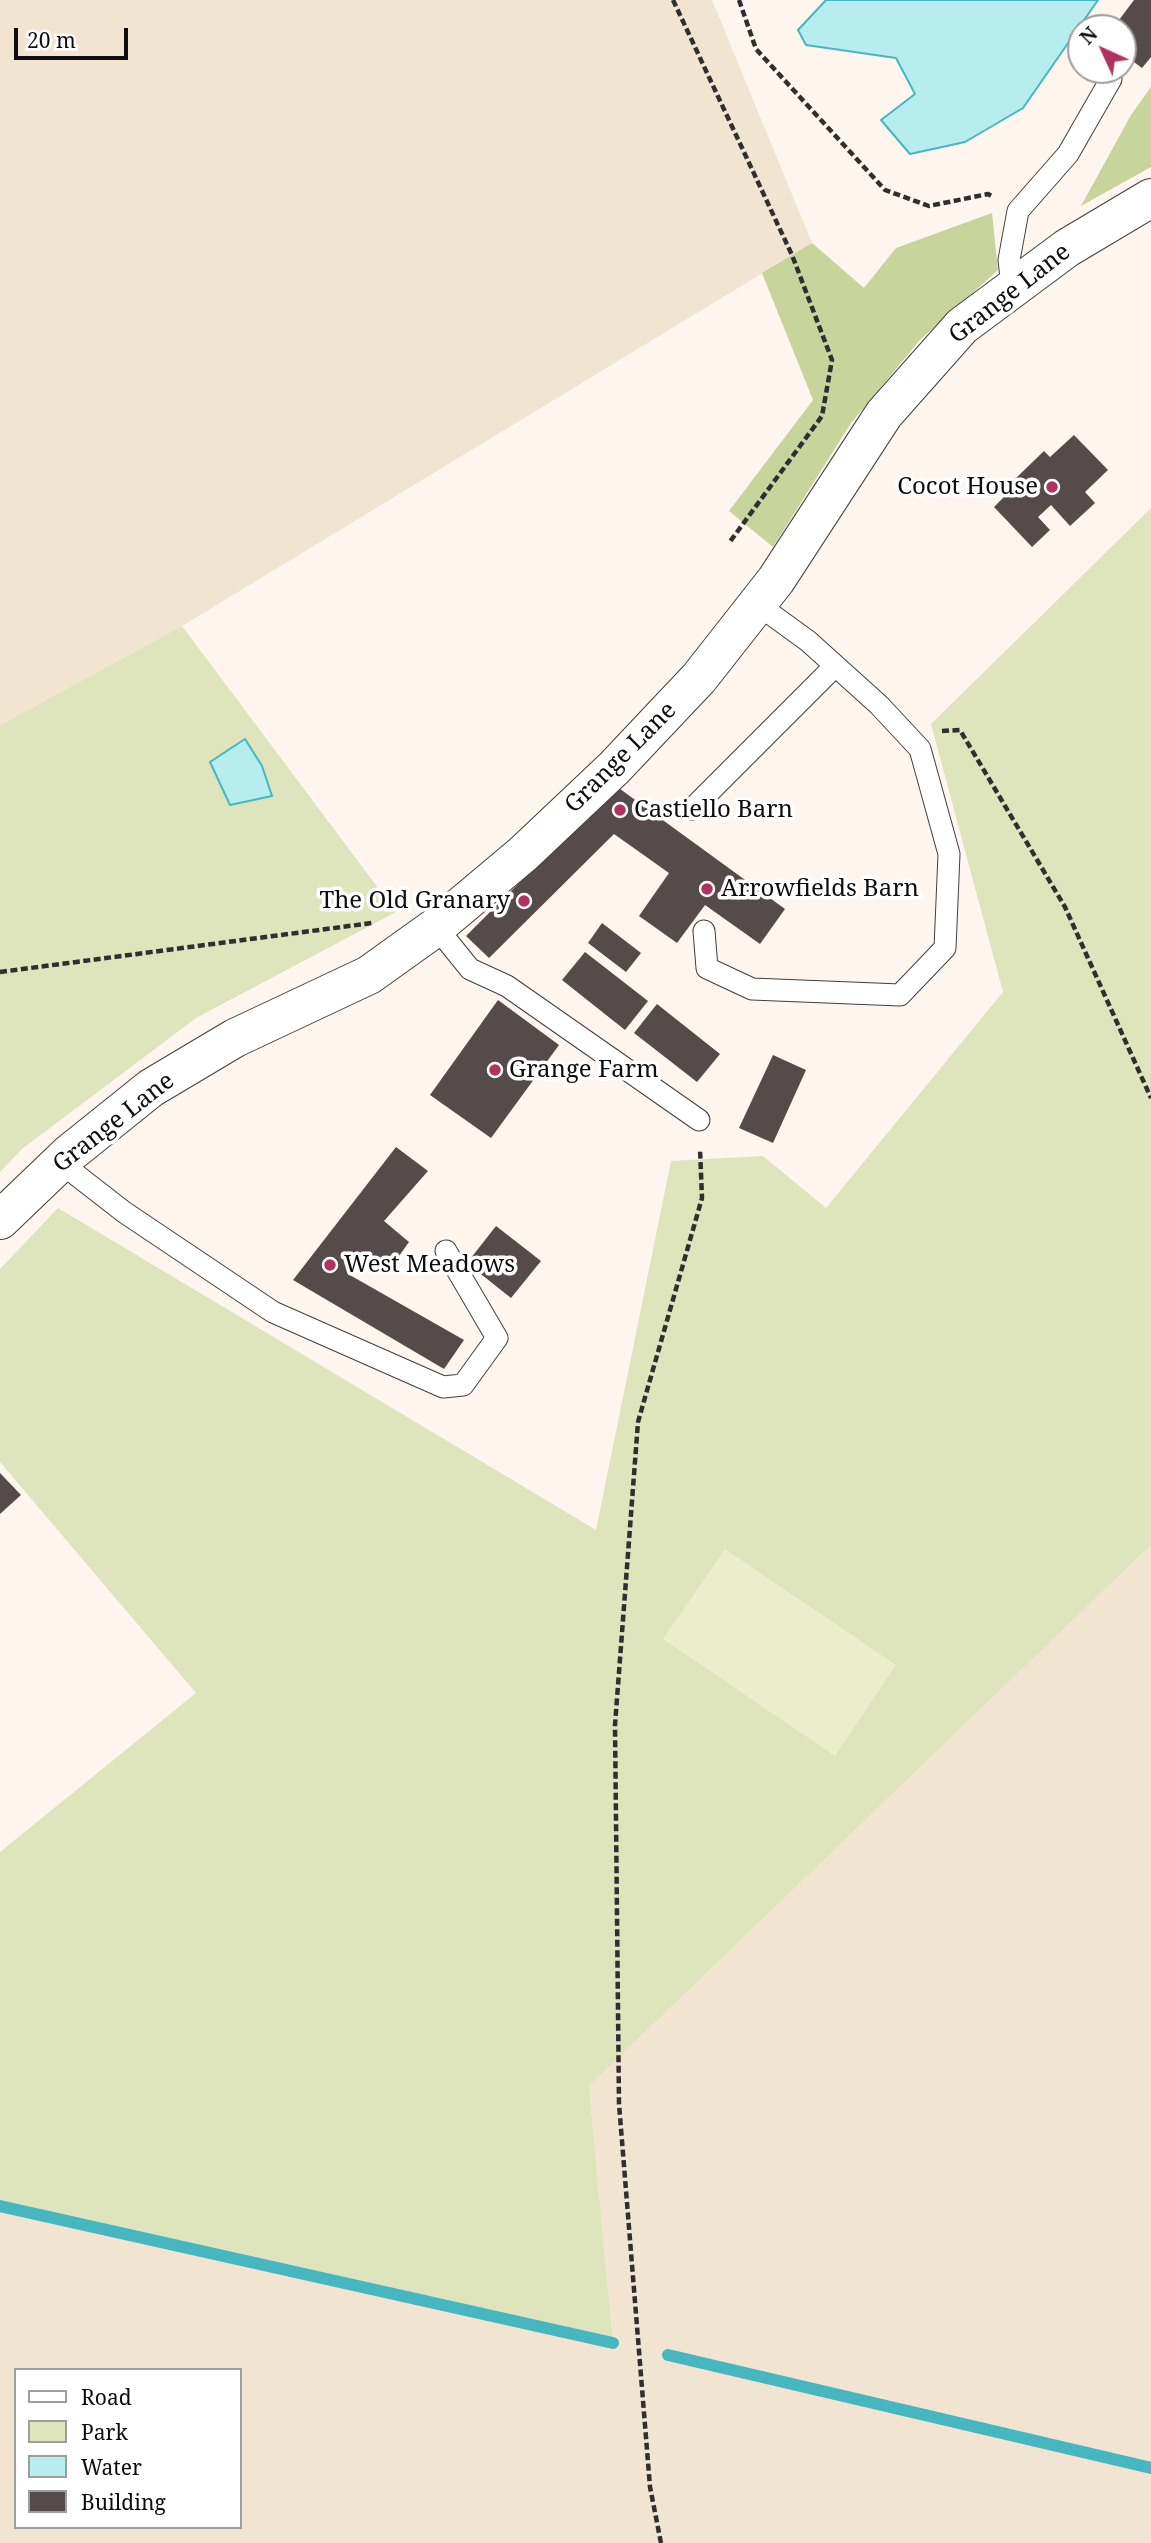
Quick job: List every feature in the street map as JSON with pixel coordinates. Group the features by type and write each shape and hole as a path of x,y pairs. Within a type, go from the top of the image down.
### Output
{"street":[{"name":"Grange Lane","path":"0,1220 61,1163 151,1088 235,1038 369,975 436,927 523,854 614,768 699,678 757,604 884,414 962,326 1012,286 1067,248 1151,198"}],"lane":[{"path":"1012,286 1009,260 1018,211 1068,154 1108,84"},
{"path":"704,931 707,968 751,989 900,995 945,948 949,854 920,749 835,666 757,604"},
{"path":"692,808 835,666"},
{"path":"436,927 470,969 507,986 699,1120"},
{"path":"61,1163 124,1212 273,1312 443,1387 463,1385 497,1338 446,1251"}],"path":[{"path":"673,0 792,255 832,360 822,416 729,544"},
{"path":"739,0 756,49 885,190 929,206 988,194 1018,211"},
{"path":"933,732 960,730 1065,907 1151,1098"},
{"path":"0,972 382,921 436,927"},
{"path":"661,2543 650,2487 619,2104 615,1725 638,1422 702,1198 699,1120"}],"shaded area":[{"path":"0,0 712,0 812,243 182,626 0,725"},
{"path":"1151,1545 1151,2543 0,2543 0,2204 613,2342 589,2086"}],"green space":[{"path":"1151,87 1151,167 1081,206 1131,115"},
{"path":"992,213 998,270 920,340 851,423 773,547 729,511 813,400 762,273 812,243 864,288 896,248"},
{"path":"1151,508 1151,1545 589,2086 613,2343 0,2207 0,1852 196,1693 0,1462 0,1269 58,1208 596,1530 671,1161 763,1156 826,1208 1003,992 931,724"},
{"path":"182,626 396,912 196,1018 22,1149 0,1172 0,725"},
{"path":"725,1549 896,1665 835,1756 663,1639"}],"water":[{"path":"826,0 1098,0 1088,14 1067,14 1067,45 1023,108 965,142 910,154 881,120 915,94 896,58 806,45 798,30"},
{"path":"245,739 262,766 272,796 230,805 210,762"}],"building":[{"path":"1134,0 1151,0 1151,57 1142,68 1137,64 1137,14 1124,14"},
{"name":"Cocot House","path":"1074,435 1108,470 1085,492 1095,503 1070,526 1051,505 1038,517 1050,530 1032,547 994,507 1019,482 1015,479 1044,451 1050,457"},
{"path":"616,786 785,909 760,944 705,905 677,943 639,916 669,873 614,834 489,958 466,936"},
{"path":"602,923 641,953 626,972 588,943"},
{"path":"585,952 648,1001 625,1030 562,980"},
{"name":"Grange Farm","path":"498,1000 559,1045 491,1138 430,1095"},
{"path":"657,1004 720,1054 697,1082 634,1033"},
{"path":"773,1055 806,1070 773,1143 739,1128"},
{"name":"West Meadows","path":"396,1147 428,1171 384,1221 409,1242 387,1273 362,1256 348,1274 464,1340 444,1369 293,1280"},
{"path":"496,1226 541,1261 511,1298 467,1263"},
{"path":"0,1473 21,1495 0,1514"}],"waterway":[{"path":"0,2206 613,2343"},
{"path":"668,2355 1151,2468"}],"place":[{"name":"Cocot House","path":"1052,487"},
{"name":"Castiello Barn","path":"620,810"},
{"name":"Arrowfields Barn","path":"707,889"},
{"name":"The Old Granary","path":"524,901"},
{"name":"Grange Farm","path":"495,1070"},
{"name":"West Meadows","path":"330,1265"}]}
